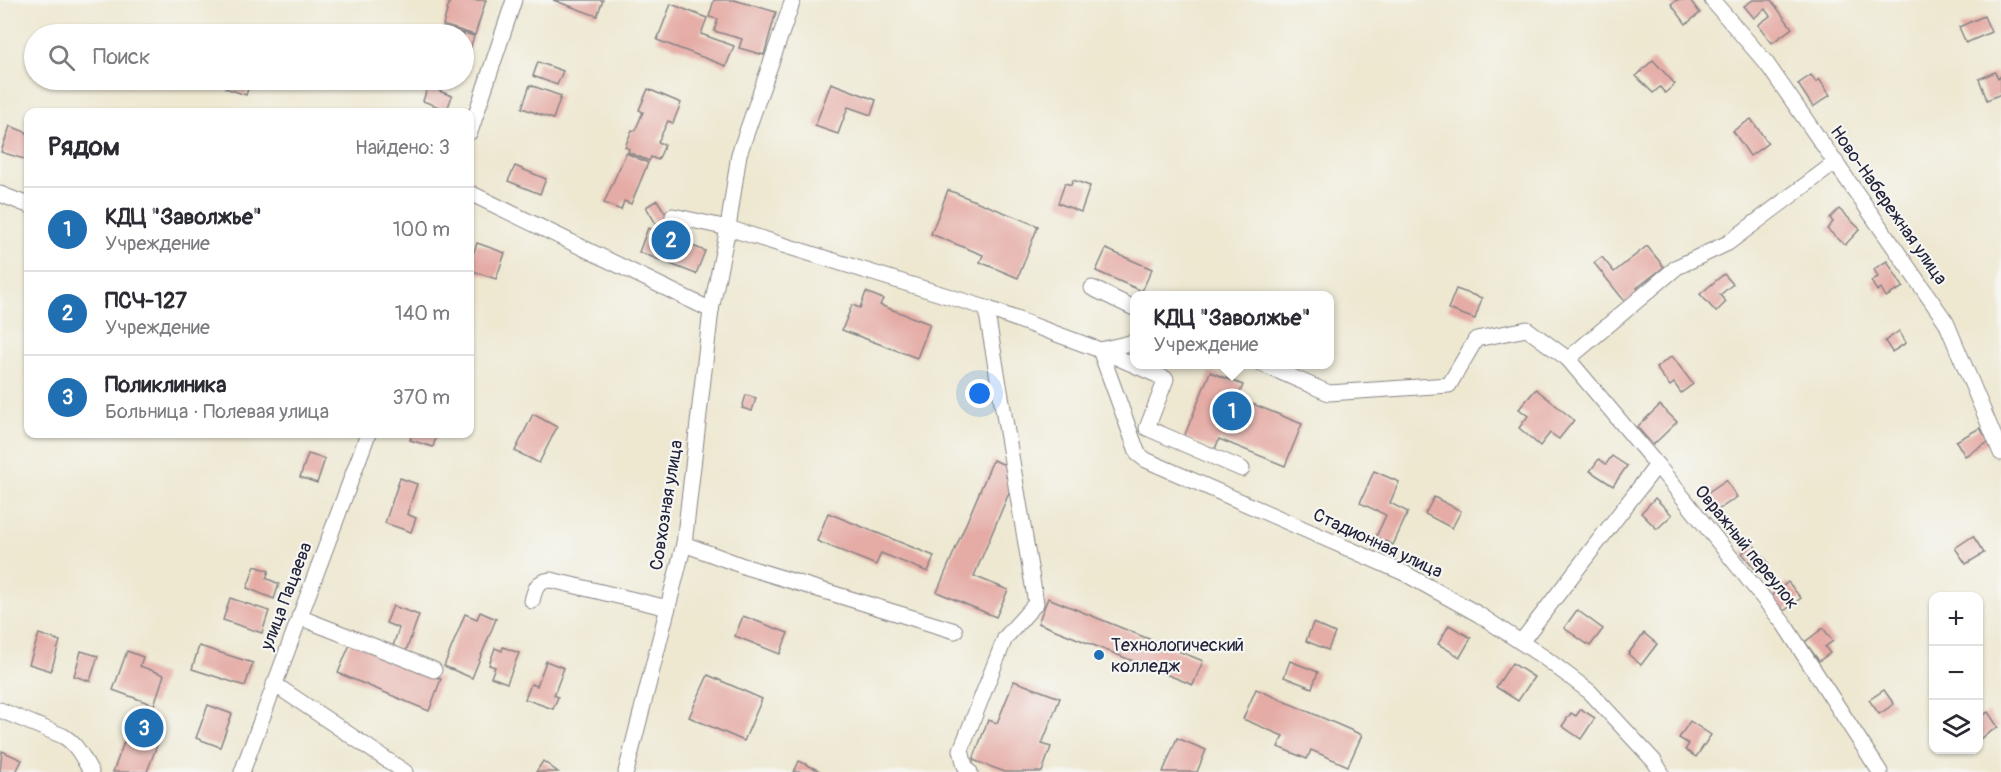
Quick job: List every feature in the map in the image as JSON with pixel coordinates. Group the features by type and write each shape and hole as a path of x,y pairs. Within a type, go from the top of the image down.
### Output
{"street":[{"path":"474,120 514,0"},
{"name":"Совхозная улица","path":"626,772 684,544 711,310 728,228 739,154 793,0"},
{"name":"Ново-Набережная улица","path":"1712,0 1767,64 1946,322 2001,453"},
{"path":"1568,358 1677,267 1728,243 1836,162"},
{"path":"0,195 24,204"},
{"path":"474,195 711,310"},
{"path":"674,216 728,228 986,308 1130,364"},
{"path":"1092,288 1130,306"},
{"path":"970,772 965,766 961,750 988,679 1005,638 1036,603 986,308"},
{"name":"Овражный переулок","path":"1274,369 1329,393 1449,385 1476,339 1527,329 1568,358 1784,624 1880,772"},
{"path":"1100,351 1130,343"},
{"name":"Стадионная улица","path":"1100,351 1138,454 1146,460 1404,573 1478,614 1590,692 1654,761 1661,772"},
{"path":"1142,369 1166,379 1147,428 1242,469"},
{"name":"улица Пацаева","path":"242,772 366,438"},
{"path":"1521,642 1657,465"},
{"path":"684,544 746,567 956,631"},
{"path":"531,601 537,585 543,580 551,580 668,608"},
{"path":"299,617 434,670"},
{"path":"274,684 405,772"},
{"path":"0,710 72,741 91,772"}],"building":[{"path":"450,0 486,0 475,35 474,24 443,24"},
{"path":"553,0 603,0 597,16"},
{"path":"714,0 734,0 776,12 764,55 739,48 742,39 714,31 718,19 709,17"},
{"path":"1677,0 1690,0 1700,13 1686,24 1671,4"},
{"path":"1753,0 1771,0 1792,28 1772,43 1758,25 1770,16 1765,9 1754,18 1744,6"},
{"path":"671,4 707,18 701,34 734,46 726,66 657,40"},
{"path":"1984,16 1991,32 1966,43 1959,27"},
{"path":"1653,60 1675,84 1665,93 1660,87 1653,93 1636,76"},
{"path":"538,62 563,71 557,85 533,76"},
{"path":"1995,72 1998,78 2001,76 2001,94 1987,100 1979,79"},
{"path":"1811,75 1816,82 1819,79 1830,95 1813,107 1798,84"},
{"path":"831,83 876,100 871,115 848,107 838,134 815,126"},
{"path":"530,85 561,96 553,119 522,108"},
{"path":"648,89 681,103 673,123 668,121 658,142 665,145 658,160 651,157 649,161 628,152 629,149 625,147 643,112 639,110"},
{"path":"231,90 248,90 246,95"},
{"path":"427,90 439,90 452,96 448,108 423,101"},
{"path":"1751,119 1768,143 1750,156 1733,131"},
{"path":"10,126 24,131 24,159 1,152"},
{"path":"626,153 648,163 631,204 624,201 621,210 604,203"},
{"path":"515,166 546,179 540,194 508,181"},
{"path":"1073,180 1090,186 1081,212 1058,203 1065,183 1071,185"},
{"path":"948,190 1038,226 1018,278 980,262 983,255 931,234"},
{"path":"657,200 671,222 659,229 646,207"},
{"path":"1839,209 1860,229 1845,245 1827,229 1833,222 1830,218"},
{"path":"648,228 705,251 696,274 639,252"},
{"path":"477,243 505,253 496,279 474,271 474,252"},
{"path":"1647,246 1664,267 1637,288 1640,292 1626,303 1594,263 1602,257 1614,272"},
{"path":"1106,249 1152,269 1142,291 1096,271"},
{"path":"1887,261 1903,287 1886,297 1881,288 1877,291 1871,281 1878,277 1874,269"},
{"path":"1724,274 1733,284 1720,295 1726,302 1716,312 1700,294"},
{"path":"1456,289 1482,298 1475,319 1448,309"},
{"path":"866,292 883,299 880,305 930,324 917,358 842,330 852,305 860,308"},
{"path":"1899,331 1906,343 1892,352 1885,341"},
{"path":"1672,356 1693,384 1681,393 1674,383 1670,386 1656,368"},
{"path":"1210,372 1243,385 1238,398 1302,424 1285,466 1219,439 1215,449 1184,437"},
{"path":"1536,389 1574,420 1559,439 1550,433 1540,446 1519,428 1528,416 1519,409"},
{"path":"746,395 756,398 752,411 742,408"},
{"path":"1660,405 1677,422 1653,445 1637,427"},
{"path":"533,414 557,427 539,463 515,451"},
{"path":"1980,428 1989,442 1965,456 1956,441"},
{"path":"411,438 436,438 433,447 410,440"},
{"path":"308,454 325,459 317,483 300,477"},
{"path":"1612,456 1627,466 1613,486 1590,471 1599,459 1606,464"},
{"path":"993,460 1010,467 1006,477 1014,481 974,576 1008,590 996,617 937,592"},
{"path":"1374,471 1399,482 1390,503 1408,512 1393,545 1376,537 1386,515 1360,503"},
{"path":"400,478 417,484 407,514 416,518 411,532 385,523"},
{"path":"1726,480 1737,497 1715,512 1704,495"},
{"path":"1434,497 1461,511 1452,528 1425,514"},
{"path":"1655,498 1672,515 1657,529 1641,513"},
{"path":"828,513 934,556 928,572 881,553 876,565 817,541"},
{"path":"1973,536 1984,553 1966,564 1955,548"},
{"path":"1753,544 1769,564 1758,573 1742,553"},
{"path":"255,566 269,571 266,578 279,584 274,599 247,588"},
{"path":"1788,582 1801,598 1784,611 1771,596"},
{"path":"230,598 269,611 262,633 223,620"},
{"path":"1048,598 1203,661 1193,685 1038,623"},
{"path":"393,606 419,615 406,651 393,646 399,628 386,623"},
{"path":"1577,610 1603,629 1590,646 1564,628"},
{"path":"480,612 496,619 472,678 444,666 465,614 477,619"},
{"path":"743,616 788,633 780,654 735,636"},
{"path":"1313,623 1335,633 1328,650 1306,641"},
{"path":"1449,625 1471,638 1460,657 1438,644"},
{"path":"1823,628 1833,641 1825,647 1830,653 1819,661 1805,642"},
{"path":"1644,633 1657,644 1641,665 1628,654"},
{"path":"39,634 60,641 51,671 29,664"},
{"path":"351,642 441,679 429,711 338,673"},
{"path":"199,646 253,663 245,686 192,669"},
{"path":"503,647 519,653 507,683 491,677 495,667 489,665 495,648 502,651"},
{"path":"81,651 98,656 90,681 74,676"},
{"path":"127,651 143,657 140,666 164,675 154,705 113,690"},
{"path":"546,661 564,668 554,695 558,697 553,709 525,699 531,684 537,686"},
{"path":"1290,661 1318,672 1312,688 1284,677"},
{"path":"1512,663 1534,677 1518,701 1496,687"},
{"path":"708,675 762,699 744,741 689,717"},
{"path":"1014,681 1060,698 1042,744 1051,747 1042,772 1005,772 973,760 988,720 997,723"},
{"path":"1256,689 1362,735 1348,766 1311,750 1307,759 1278,747 1283,736 1243,719"},
{"path":"1884,690 1894,704 1879,714 1869,700"},
{"path":"208,705 232,714 220,747 196,738"},
{"path":"1581,709 1595,718 1581,739 1562,726 1571,713 1576,716"},
{"path":"1988,712 1998,727 1983,737 1983,715"},
{"path":"1690,721 1711,735 1696,757 1685,750 1689,744 1679,738"},
{"path":"130,726 160,737 147,772 113,772"},
{"path":"1177,738 1206,750 1197,772 1163,772"},
{"path":"2,751 22,760 16,772 0,772"},
{"path":"543,761 558,772 536,772"},
{"path":"799,761 822,772 794,772"}],"place":[{"name":"ПСЧ-127","path":"671,240"},
{"name":"КДЦ \"Заволжье\"","path":"1232,411"},
{"name":"Технологический колледж","path":"1099,655"},
{"name":"Поликлиника","path":"144,728"}]}
